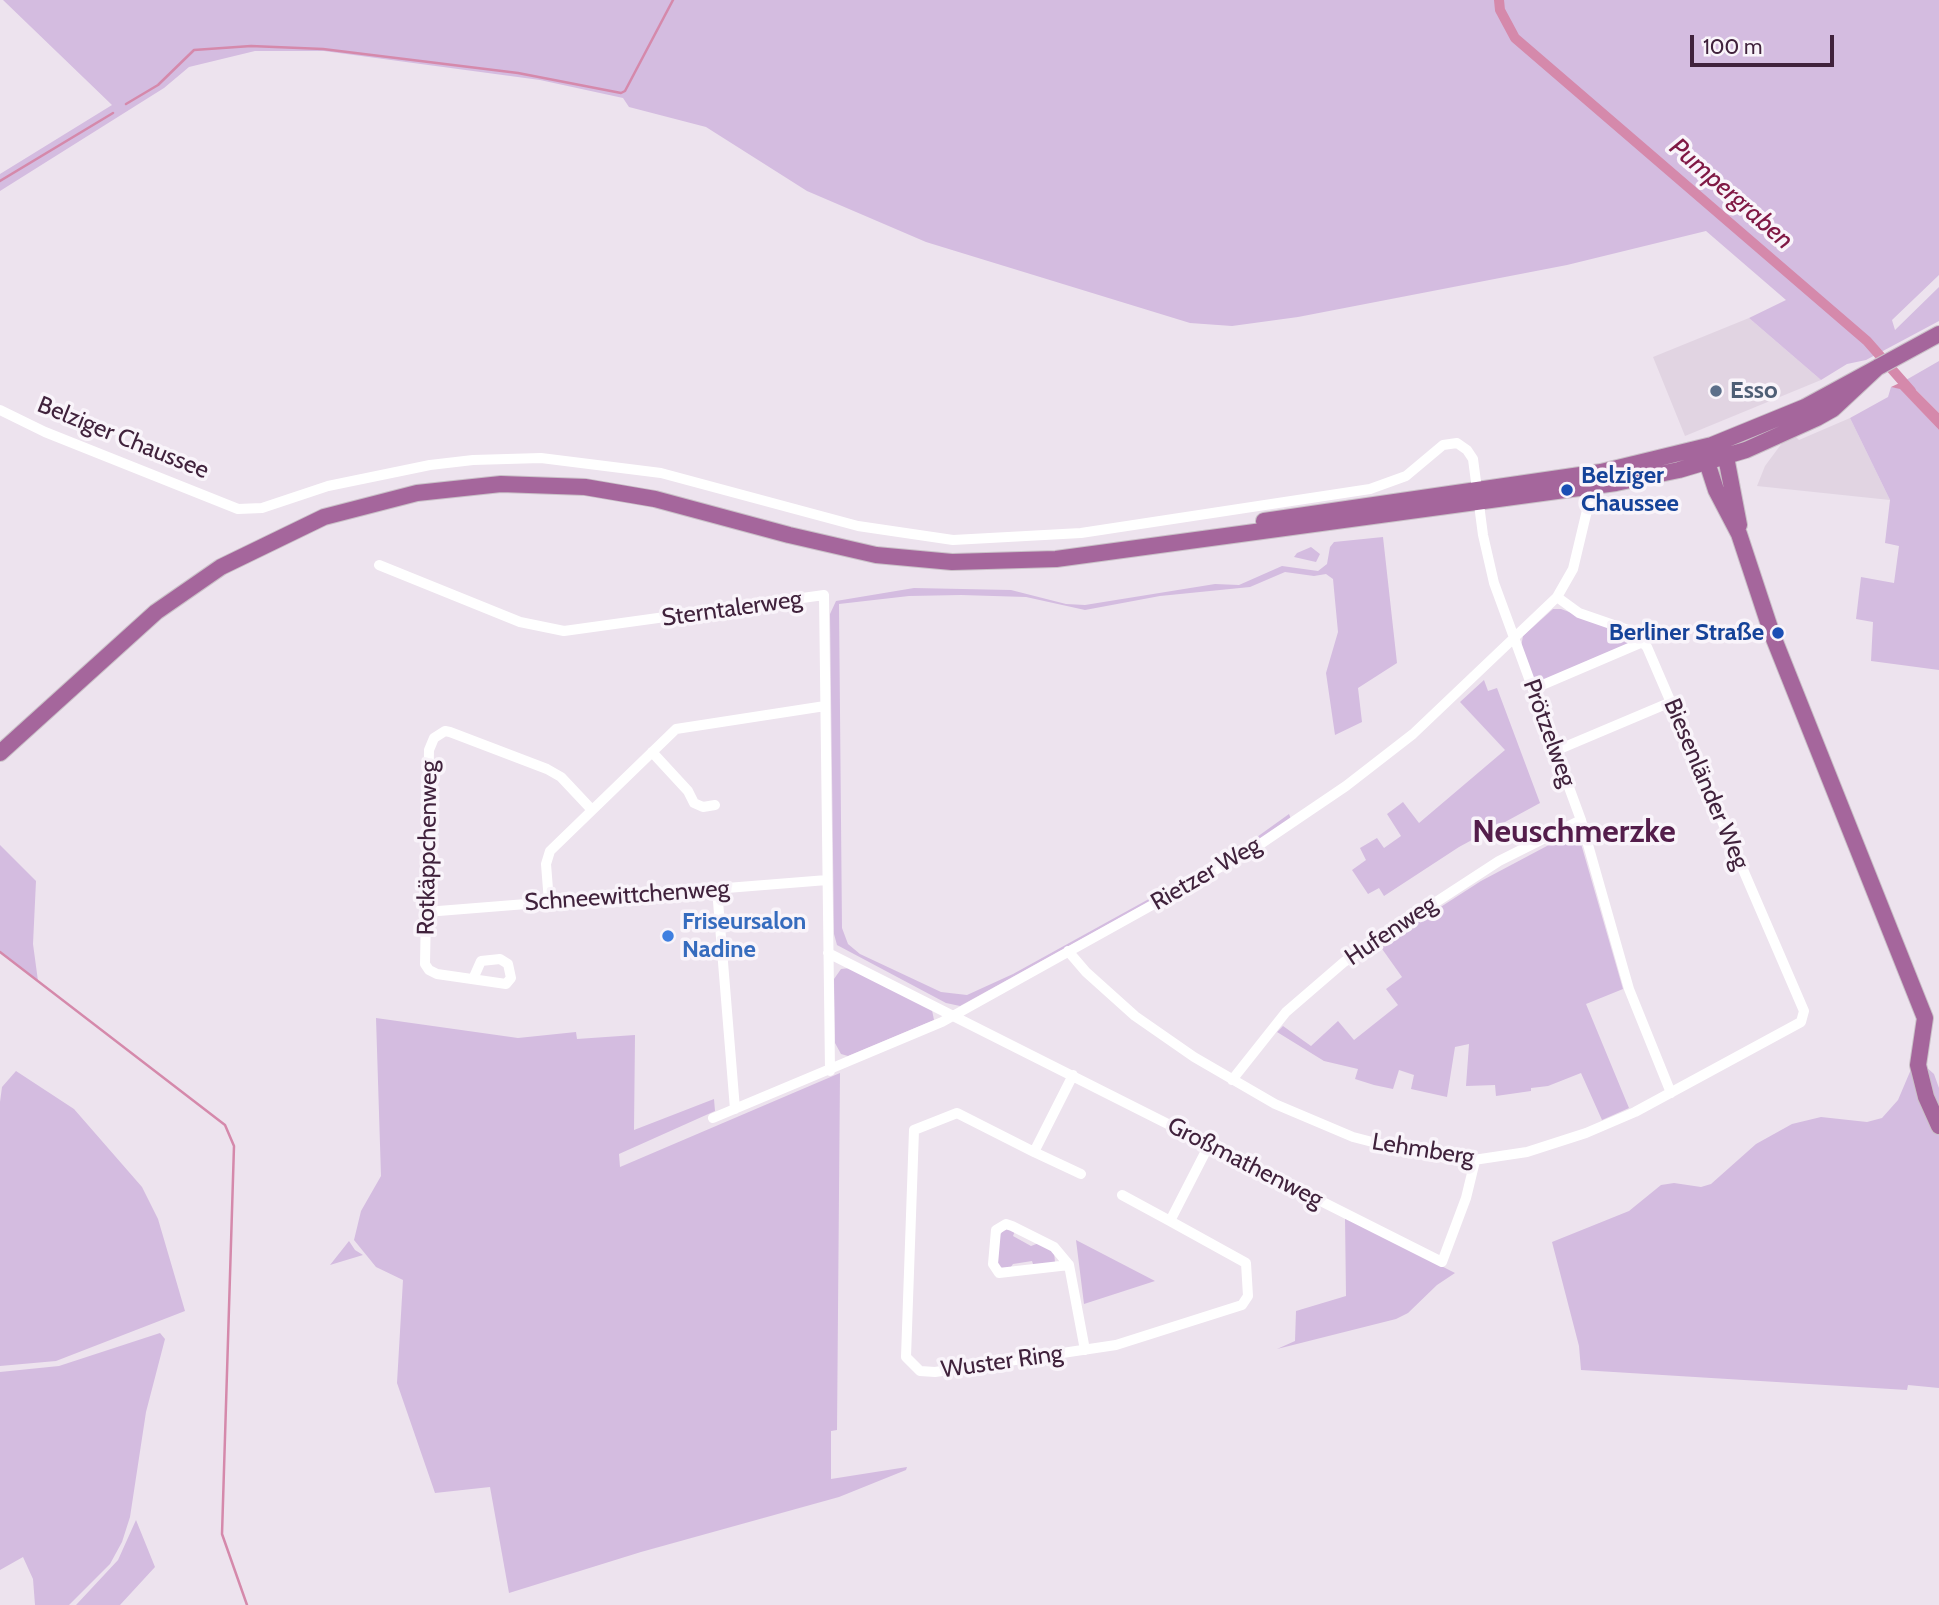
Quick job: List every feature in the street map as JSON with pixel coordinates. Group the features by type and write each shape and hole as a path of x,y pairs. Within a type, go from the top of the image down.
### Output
{"main road":[{"path":"0,753 156,612 221,567 324,517 417,493 501,484 585,487 654,499 802,539 876,555 952,562 1023,561 1222,535 1478,495 1707,452 1776,420 1939,334"},
{"path":"1707,452 1726,457 1833,409 1878,367"},
{"path":"1707,452 1739,534 1769,625 1925,1018 1918,1065 1926,1097 1939,1126"},
{"path":"1726,457 1739,534"}],"street":[{"name":"Belziger Chaussee","path":"0,410 45,432 229,507"},
{"name":"Prötzelweg","path":"229,507 254,509 328,486 430,465 473,460 541,458 661,472 881,531 953,540 1004,540 1082,533 1370,489 1406,476 1443,445 1454,443 1469,453 1491,571 1581,820 1622,968 1671,1093"},
{"name":"Rietzer Weg","path":"713,1118 830,1071 953,1015 1253,849 1346,786 1413,734 1557,597 1573,569 1589,502"},
{"name":"Sterntalerweg","path":"379,565 520,622 564,631 824,595 830,1071"},
{"path":"1533,690 1643,642 1625,628 1571,610 1557,597"},
{"name":"Biesenländer Weg","path":"1643,642 1804,1011 1804,1018"},
{"path":"1555,751 1671,702"},
{"path":"549,902 546,864 548,854 676,729 825,706"},
{"name":"Rotkäppchenweg","path":"473,979 437,974 426,967 429,750 439,733 454,733 547,769 561,777 593,810"},
{"path":"652,752 688,791 694,803 703,807 715,805"},
{"name":"Hufenweg","path":"1232,1080 1286,1012 1343,962 1499,861 1581,820"},
{"name":"Schneewittchenweg","path":"426,912 827,880"},
{"path":"717,889 735,1109"},
{"name":"Lehmberg","path":"1068,951 1086,972 1135,1016 1232,1080 1298,1115 1353,1137 1415,1153 1475,1161 1518,1154 1565,1141 1620,1119 1804,1018"},
{"path":"828,953 953,1015"},
{"name":"Großmathenweg","path":"953,1015 1442,1262 1466,1198 1475,1161"},
{"path":"1034,1152 1073,1075"},
{"name":"Wuster Ring","path":"1081,1174 957,1113 914,1130 906,1357 920,1371 936,1373 1130,1341 1245,1303 1248,1284 1245,1262 1122,1195"},
{"path":"1170,1221 1209,1145"},
{"path":"1069,1265 1009,1274 999,1273 993,1264 996,1230 1006,1224 1012,1226 1054,1247 1069,1265 1085,1350"}],"shaded area":[{"path":"3,0 1939,0 1939,275 1892,320 1895,330 1939,287 1939,321 1866,360 1847,364 1821,380 1749,318 1786,300 1706,231 1567,265 1298,317 1232,326 1190,323 926,242 807,191 706,127 629,107 623,98 540,80 324,51 255,51 189,67 164,88 0,191 0,174 112,105"},
{"path":"1749,318 1821,380 1685,436 1653,357"},
{"path":"1939,361 1939,413 1906,380"},
{"path":"1906,380 1939,413 1939,430 1900,389 1891,387"},
{"path":"1891,387 1900,388 1939,430 1939,670 1871,661 1873,622 1856,619 1861,577 1894,583 1899,546 1885,543 1890,500 1850,418 1888,397"},
{"path":"1850,418 1890,500 1757,486 1765,466 1782,443 1795,436 1799,440"},
{"path":"1383,537 1397,663 1358,688 1362,722 1335,735 1326,673 1338,632 1333,579 1326,574 1314,576 1285,572 1250,587 1160,596 1085,610 1026,597 961,595 909,596 839,604 842,928 848,944 860,954 941,992 967,995 1013,974 1243,847 1289,814 1291,819 1263,839 960,1006 946,1003 837,945 834,934 830,614 836,601 914,588 1011,590 1066,604 1085,605 1215,584 1239,585 1282,566 1318,571 1327,564 1330,547 1334,542"},
{"path":"1311,547 1320,554 1316,562 1294,557 1297,553"},
{"path":"1553,609 1561,609 1629,634 1634,641 1535,686 1521,647 1523,636"},
{"path":"1484,680 1488,691 1497,688 1540,803 1459,847 1384,896 1379,888 1368,894 1352,870 1366,860 1360,848 1377,838 1384,848 1401,836 1387,814 1403,802 1419,823 1505,750 1460,702"},
{"path":"1577,830 1623,989 1586,1004 1629,1108 1602,1120 1581,1073 1548,1086 1531,1088 1531,1091 1496,1096 1495,1085 1466,1086 1469,1044 1455,1047 1447,1097 1411,1089 1414,1075 1399,1070 1393,1089 1374,1085 1355,1079 1358,1069 1324,1061 1277,1032 1283,1026 1311,1046 1338,1021 1354,1040 1398,1005 1386,989 1402,977 1380,946 1481,881"},
{"path":"0,845 36,881 33,944 38,981 0,953"},
{"path":"850,968 932,1010 934,1020 848,1056 841,1054 835,1043 834,979 841,969"},
{"path":"376,1018 518,1038 576,1032 577,1039 635,1035 634,1130 714,1099 715,1111 619,1154 620,1167 840,1073 837,1430 831,1431 831,1479 907,1467 906,1470 839,1497 641,1552 509,1593 490,1487 435,1493 397,1383 403,1280 376,1267 354,1240 361,1211 381,1176"},
{"path":"1925,1066 1934,1074 1939,1088 1939,1388 1908,1385 1907,1390 1581,1370 1579,1346 1552,1242 1629,1211 1661,1185 1674,1183 1701,1187 1711,1184 1756,1144 1792,1124 1821,1117 1867,1122 1882,1118 1898,1100 1912,1067"},
{"path":"16,1071 74,1109 142,1187 158,1219 185,1311 56,1361 0,1366 0,1102 2,1087"},
{"path":"1345,1217 1455,1273 1437,1285 1408,1313 1396,1319 1277,1349 1295,1341 1296,1311 1346,1296"},
{"path":"1005,1229 1015,1231 1013,1236 1031,1246 1039,1243 1054,1252 1055,1262 1034,1267 1032,1261 1013,1264 1008,1271 998,1266 997,1238"},
{"path":"1076,1240 1155,1281 1084,1304"},
{"path":"349,1241 355,1250 363,1255 330,1265"},
{"path":"160,1333 165,1339 146,1412 130,1517 122,1542 110,1564 69,1605 35,1605 33,1579 23,1557 0,1570 0,1372 59,1366"},
{"path":"136,1520 155,1567 120,1605 76,1605 118,1560"}],"waterway":[{"path":"126,104 158,85 194,50 251,46 323,49 518,73 621,93 625,91 673,0"},
{"name":"Pumpergraben","path":"1499,0 1500,10 1515,38 1867,341 1911,391"},
{"path":"0,181 113,113"},
{"path":"0,952 225,1125 234,1146 222,1534 247,1605"}],"place":[{"name":"Esso","path":"1716,391"},
{"name":"Belziger Chaussee","path":"1567,490"},
{"name":"Berliner Straße","path":"1778,633"},
{"name":"Friseursalon Nadine","path":"668,936"}],"district":[{"name":"Neuschmerzke","path":"1574,833"}]}
